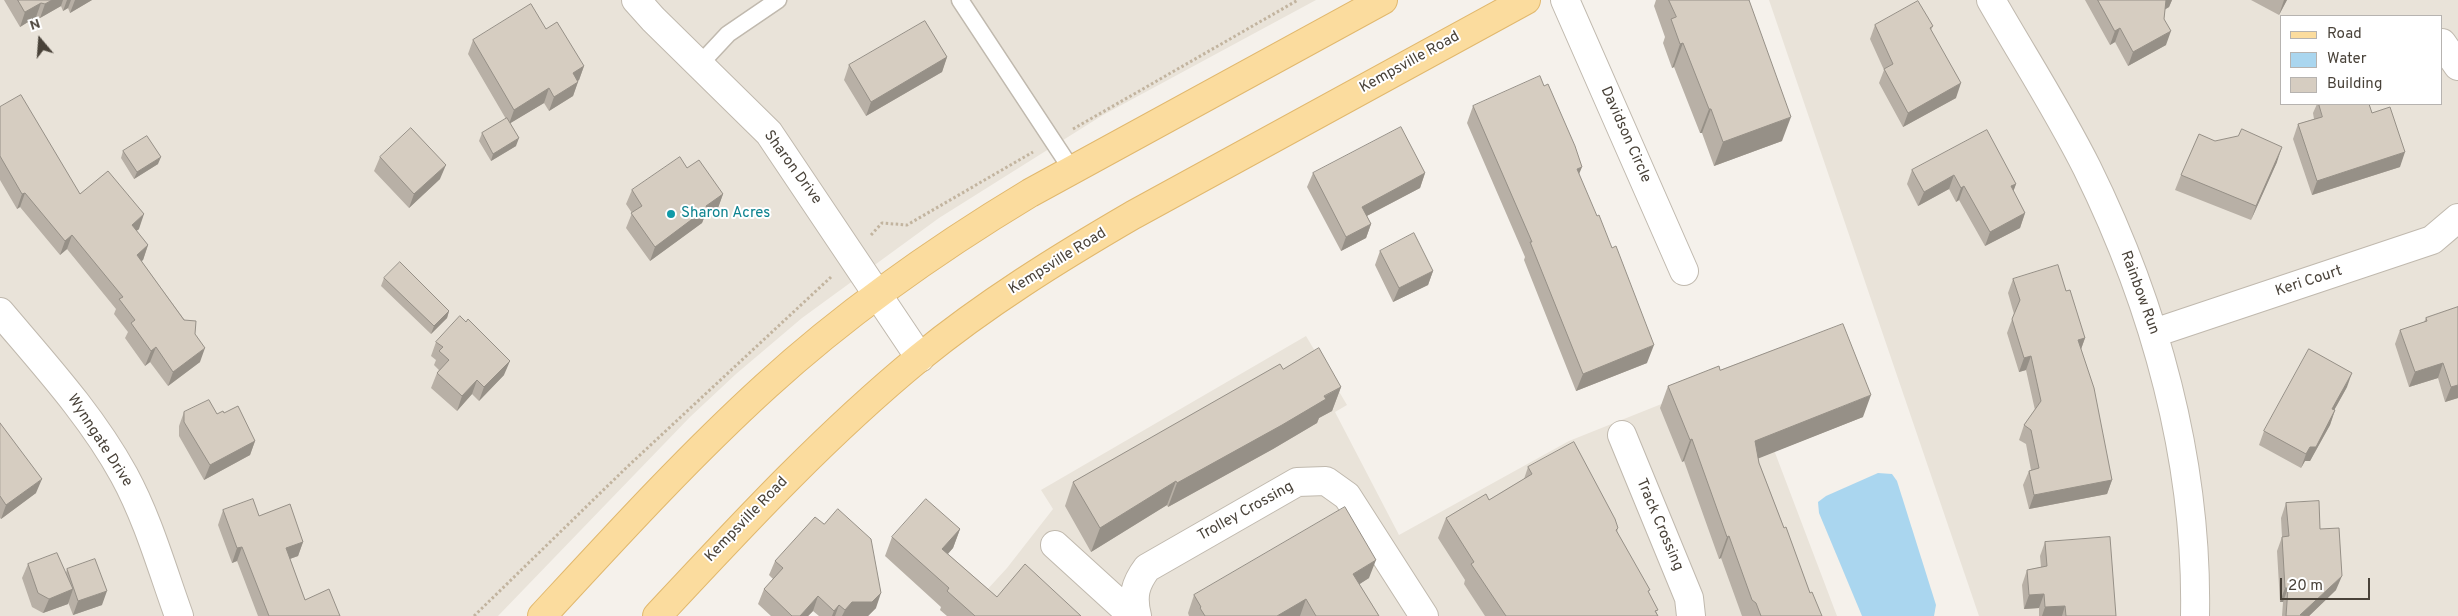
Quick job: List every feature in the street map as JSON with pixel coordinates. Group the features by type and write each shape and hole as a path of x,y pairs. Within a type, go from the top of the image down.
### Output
{"main road":[{"path":"542,616 679,469 725,424 807,351 877,295 986,220 1072,170 1383,0"},
{"name":"Kempsville Road","path":"657,616 745,521 824,441 920,358 977,314 1085,243 1526,0"}],"street":[{"name":"Sharon Drive","path":"636,0 769,133 920,358"},
{"name":"Davidson Circle","path":"1565,0 1684,270"},
{"name":"Rainbow Run","path":"1991,0 2086,167 2127,255 2154,333 2170,396 2189,500 2195,616"},
{"path":"2443,44 2458,66"},
{"name":"Keri Court","path":"2154,333 2432,240 2458,218"},
{"name":"Wynngate Drive","path":"0,312 75,400 123,474 156,550 179,616"},
{"name":"Track Crossing","path":"1622,435 1689,598 1691,616"},
{"name":"Trolley Crossing","path":"1138,616 1134,591 1138,579 1147,568 1297,482 1312,481 1326,481 1347,496 1424,616"},
{"path":"1055,545 1133,616"}],"lane":[{"path":"700,64 728,34 778,0"},
{"path":"960,0 1072,170"}],"shaded area":[{"path":"0,0 1316,0 1103,115 939,218 802,318 736,374 690,417 498,616 0,616"},
{"path":"1769,0 2458,0 2458,616 1979,616"},
{"path":"1306,336 1347,405 1335,412 1399,535 1569,441 1744,371 1837,616 963,616 1007,568 1053,509 1041,490"}],"water":[{"path":"1878,473 1892,474 1897,481 1936,605 1934,616 1862,616 1819,513 1818,502 1826,496"}],"building":[{"path":"18,0 52,0 45,4 41,3 25,12"},
{"path":"1669,0 1749,0 1791,117 1723,142 1683,43 1680,44 1671,19 1676,17"},
{"path":"2098,0 2166,0 2164,19 2171,31 2133,52 2120,28 2115,31"},
{"path":"1918,1 1933,26 1930,28 1961,83 1908,113 1884,69 1893,64 1875,25"},
{"path":"531,4 546,29 557,22 584,66 573,73 578,82 554,97 549,88 514,110 473,40"},
{"path":"925,21 947,57 871,102 849,65"},
{"path":"1540,76 1544,86 1548,84 1575,146 1582,167 1577,169 1612,248 1616,246 1654,345 1583,374 1530,242 1532,242 1473,106"},
{"path":"21,95 80,194 108,171 144,214 132,225 148,245 137,255 184,320 196,321 195,334 205,348 173,372 156,347 151,351 131,323 135,320 119,299 123,297 72,235 65,241 25,193 22,194 0,156 0,107"},
{"path":"2319,105 2369,105 2372,113 2390,107 2405,152 2317,181 2298,124 2322,117"},
{"path":"507,118 519,138 493,154 482,133"},
{"path":"1401,127 1425,173 1362,207 1371,224 1346,237 1313,173"},
{"path":"411,128 446,165 414,194 380,157"},
{"path":"2242,129 2282,147 2256,206 2181,175 2199,134 2215,141 2238,136"},
{"path":"1987,130 2016,184 2011,186 2025,213 1990,232 1964,186 1961,188 1954,175 1924,192 1912,170"},
{"path":"147,136 161,157 137,172 123,151"},
{"name":"Sharon Acres","path":"680,157 687,168 699,160 723,194 655,247 631,213 642,206 632,190"},
{"path":"1414,233 1433,271 1399,288 1380,251"},
{"path":"400,262 449,311 434,326 384,278"},
{"path":"2058,265 2066,291 2070,290 2085,338 2078,340 2094,388 2112,480 2034,495 2029,471 2039,468 2031,430 2024,425 2041,401 2031,356 2024,358 2012,319 2020,300 2013,279"},
{"path":"2458,307 2458,385 2451,387 2443,363 2415,372 2400,330 2427,321 2426,318"},
{"path":"460,316 466,322 468,319 510,361 484,387 477,380 462,396 437,373 449,360 439,351 443,347 436,342"},
{"path":"1843,324 1871,395 1755,441 1759,463 1784,528 1786,527 1810,593 1812,592 1822,616 1761,616 1756,603 1752,600 1729,536 1727,537 1692,439 1690,440 1668,386 1719,366 1720,370"},
{"path":"1319,348 1341,387 1324,396 1326,399 1282,425 1177,483 1176,481 1100,528 1073,482 1280,364 1283,369"},
{"path":"2309,349 2352,373 2332,409 2335,410 2316,447 2310,447 2306,454 2264,431"},
{"path":"209,400 217,414 223,411 224,413 238,406 255,441 210,465 184,422 184,412"},
{"path":"0,423 42,479 6,505 0,496"},
{"path":"1574,442 1615,519 1618,528 1616,530 1650,590 1648,591 1658,610 1655,611 1658,616 1506,616 1471,564 1474,562 1446,518 1486,494 1489,500 1532,474 1528,467"},
{"path":"253,499 259,516 290,504 303,542 286,548 305,600 329,589 340,616 269,616 242,547 237,548 223,510"},
{"path":"926,499 960,529 942,549 997,597 1025,564 1081,616 975,616 947,591 949,588 892,537"},
{"path":"2319,501 2320,529 2339,528 2342,576 2300,615 2309,616 2286,616 2288,588 2285,588 2282,537 2289,536 2286,503"},
{"path":"1345,507 1376,560 1353,574 1379,616 1316,616 1306,599 1277,616 1205,616 1194,595"},
{"path":"838,509 871,539 881,593 872,602 852,602 845,610 839,605 834,611 818,596 800,616 792,616 764,589 783,568 775,561 815,517 824,524"},
{"path":"2110,537 2116,616 2066,616 2065,606 2045,607 2044,594 2029,595 2027,570 2047,566 2045,542"},
{"path":"57,553 73,589 49,599 38,593 28,564"},
{"path":"95,559 107,591 78,601 67,569"}],"place":[{"name":"Sharon Acres","path":"671,214"}]}
